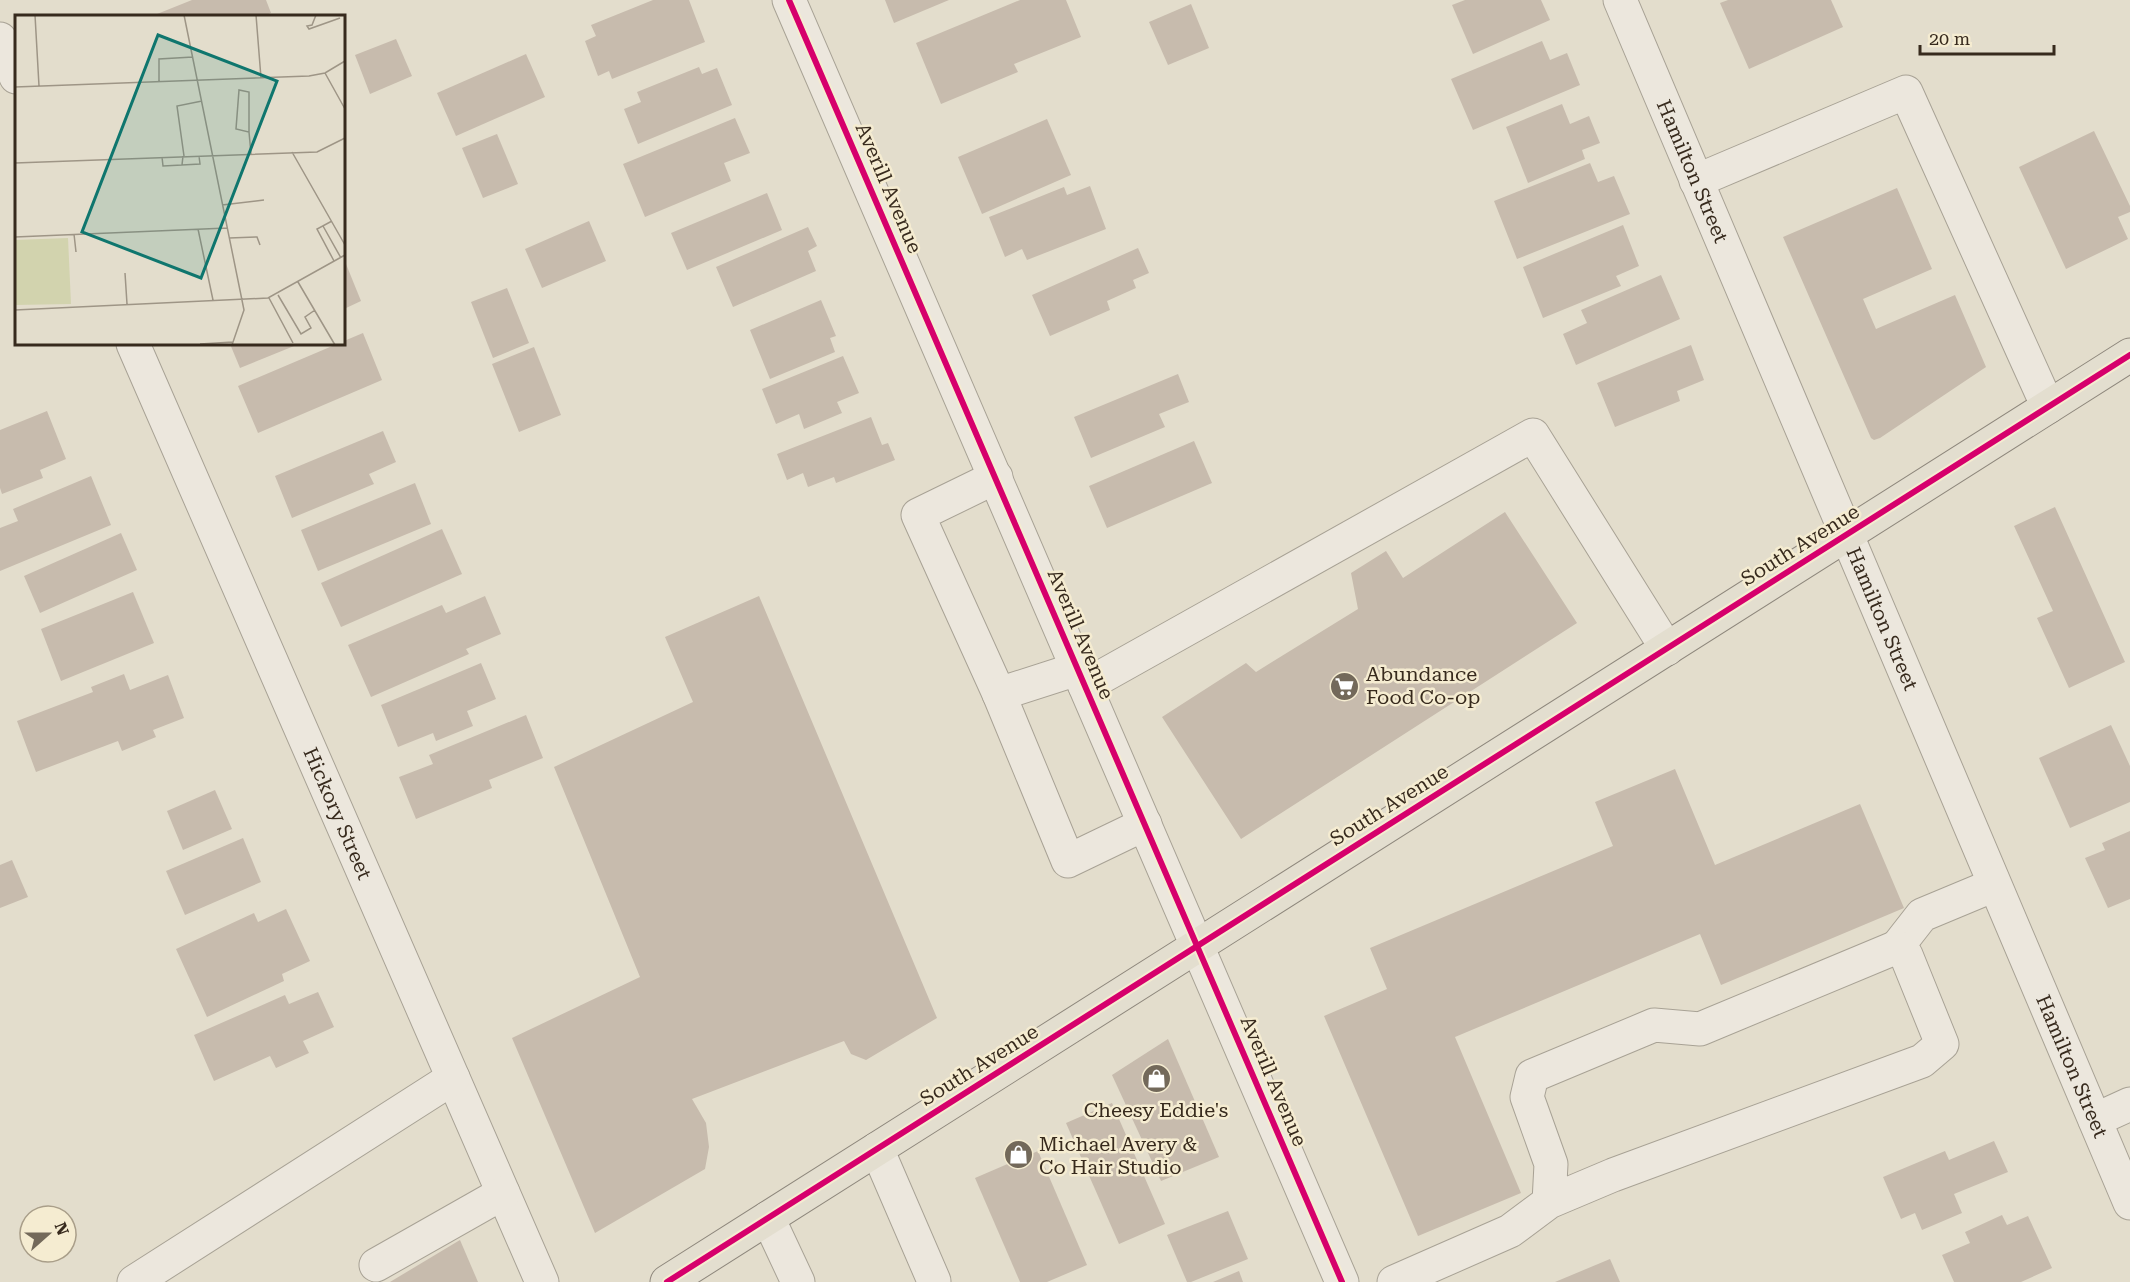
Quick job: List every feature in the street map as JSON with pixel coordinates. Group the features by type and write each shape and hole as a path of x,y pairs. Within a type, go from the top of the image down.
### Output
{"main road":[{"name":"South Avenue","path":"667,1282 2130,355"}],"street":[{"name":"Averill Avenue","path":"789,0 1342,1282"},
{"name":"Hamilton Street","path":"1620,0 2130,1203"},
{"path":"0,39 15,74"},
{"path":"1696,181 1905,92 2048,407"},
{"name":"Hickory Street","path":"133,345 542,1282"},
{"path":"999,694 1081,677 1533,435 1667,649"},
{"path":"996,477 918,515 999,694 1068,861 1145,824"},
{"path":"1549,1202 1551,1164 1527,1097 1532,1076 1654,1025 1700,1029 1897,947 1922,915 1994,885"},
{"path":"1394,1282 1510,1231 1549,1202 1612,1175 1923,1061 1942,1044 1906,955 1897,947"},
{"path":"134,1282 453,1078"},
{"path":"2095,1120 2130,1104"},
{"path":"877,1149 934,1281"},
{"path":"376,1265 503,1193"},
{"path":"768,1218 798,1282"}],"building":[{"path":"192,0 266,0 271,13 266,15 154,15"},
{"path":"653,0 689,0 705,42 612,79 609,71 598,76 585,41 596,36 591,25"},
{"path":"885,0 949,0 894,23"},
{"path":"1020,0 1066,0 1081,37 1014,64 1018,72 941,104 916,43"},
{"path":"1465,0 1541,0 1550,20 1473,54 1452,5"},
{"path":"1728,0 1831,0 1843,27 1749,69 1720,3"},
{"path":"1191,4 1209,48 1168,65 1149,22"},
{"path":"396,39 412,76 370,94 355,55"},
{"path":"1542,41 1550,60 1567,53 1580,85 1473,130 1451,79"},
{"path":"526,54 545,97 456,136 437,93"},
{"path":"699,67 702,74 717,68 732,105 638,144 624,109 641,102 637,92"},
{"path":"1562,104 1570,124 1589,116 1600,143 1582,150 1585,159 1528,183 1506,127"},
{"path":"735,118 750,153 724,163 731,181 645,217 623,164"},
{"path":"1047,119 1071,175 982,214 958,157"},
{"path":"2094,131 2130,206 2130,212 2118,217 2128,239 2066,269 2019,167"},
{"path":"497,134 518,184 483,198 462,148"},
{"path":"1590,163 1598,182 1614,176 1630,214 1517,259 1494,201"},
{"path":"1090,186 1106,229 1027,260 1022,249 1005,257 989,217 1064,187 1067,195"},
{"path":"1897,188 1932,269 1863,299 1876,329 1955,295 1986,367 1874,440 1871,438 1783,237"},
{"path":"767,193 782,230 687,270 671,233"},
{"path":"589,221 606,261 542,288 525,249"},
{"path":"1623,225 1639,266 1616,276 1621,286 1543,318 1523,267"},
{"path":"808,227 817,246 808,251 816,271 733,307 716,267"},
{"path":"1138,248 1149,273 1133,280 1136,288 1107,301 1110,310 1050,336 1032,295"},
{"path":"345,261 361,301 345,309"},
{"path":"1661,275 1680,319 1576,365 1563,334 1587,323 1581,310"},
{"path":"507,288 529,343 493,358 471,302"},
{"path":"821,300 836,336 830,338 835,352 770,379 750,330"},
{"path":"363,333 382,380 258,433 238,386 335,345 345,345 345,341"},
{"path":"230,345 297,345 240,368"},
{"path":"1691,345 1704,380 1677,391 1680,401 1615,427 1597,383"},
{"path":"534,347 561,415 519,432 492,364"},
{"path":"843,356 859,393 837,402 842,413 804,429 799,414 776,424 762,389"},
{"path":"1178,374 1189,402 1159,414 1165,427 1091,458 1074,417"},
{"path":"47,411 66,459 40,470 43,478 2,494 0,488 0,430"},
{"path":"871,417 882,445 888,443 895,460 836,483 834,477 808,487 803,473 787,480 777,454"},
{"path":"383,431 396,462 369,474 374,484 292,518 275,476"},
{"path":"1194,441 1212,483 1107,528 1089,486"},
{"path":"91,476 111,525 0,571 0,528 18,521 13,509"},
{"path":"415,483 431,524 318,571 301,530"},
{"path":"2055,507 2125,662 2069,688 2037,618 2053,611 2014,526"},
{"name":"Abundance Food Co-op","path":"1505,512 1577,623 1241,839 1162,717 1246,663 1256,672 1358,609 1351,573 1386,551 1403,578"},
{"path":"442,529 462,574 341,627 321,583"},
{"path":"121,533 137,570 40,613 24,576"},
{"path":"133,592 154,643 61,681 41,629"},
{"path":"485,596 501,634 466,649 469,654 371,697 348,645 442,605 446,613"},
{"path":"759,596 937,1018 866,1060 851,1054 844,1041 692,1099 706,1123 709,1147 705,1169 595,1233 512,1038 640,977 554,767 693,702 665,637"},
{"path":"481,663 496,699 467,711 473,726 436,741 433,733 398,747 381,705"},
{"path":"124,674 130,690 168,675 184,718 153,730 156,737 122,751 118,741 36,772 17,721 93,692 91,687"},
{"path":"526,715 543,758 489,780 492,788 416,819 399,777 433,764 429,755"},
{"path":"2111,725 2130,766 2130,802 2070,828 2039,758"},
{"path":"1675,769 1715,865 1860,804 1904,908 1721,985 1700,934 1455,1037 1521,1193 1418,1236 1324,1016 1387,989 1370,948 1613,846 1595,802"},
{"path":"215,790 232,829 183,850 167,811"},
{"path":"2130,831 2130,899 2108,908 2085,858 2105,850 2102,843"},
{"path":"243,838 261,882 185,915 166,871"},
{"path":"12,860 28,897 0,908 0,865"},
{"path":"286,909 310,961 282,974 284,981 207,1017 176,949 254,913 258,922"},
{"path":"318,992 334,1027 303,1041 309,1053 276,1068 270,1056 214,1081 194,1035 285,995 289,1004"},
{"path":"1168,1039 1219,1157 1161,1181 1112,1075"},
{"path":"1112,1103 1165,1224 1119,1244 1066,1123"},
{"path":"1994,1141 2008,1172 1954,1194 1962,1213 1922,1230 1915,1213 1901,1219 1883,1177 1945,1151 1949,1160"},
{"path":"1038,1151 1087,1265 1047,1282 1020,1282 975,1178"},
{"path":"1228,1211 1248,1259 1187,1282 1167,1235"},
{"path":"2002,1215 2007,1225 2028,1216 2052,1268 2021,1282 1954,1282 1942,1255 1970,1243 1965,1232"},
{"path":"460,1240 478,1282 390,1282"},
{"path":"1610,1259 1620,1282 1555,1282"},
{"path":"1239,1271 1243,1282 1213,1282"}],"cycle path":[{"path":"789,0 1342,1282"},
{"path":"667,1282 2130,355"}],"place":[{"name":"Abundance Food Co-op","path":"1345,686"},
{"name":"Cheesy Eddie's","path":"1156,1079"},
{"name":"Michael Avery & Co Hair Studio","path":"1018,1155"}]}
